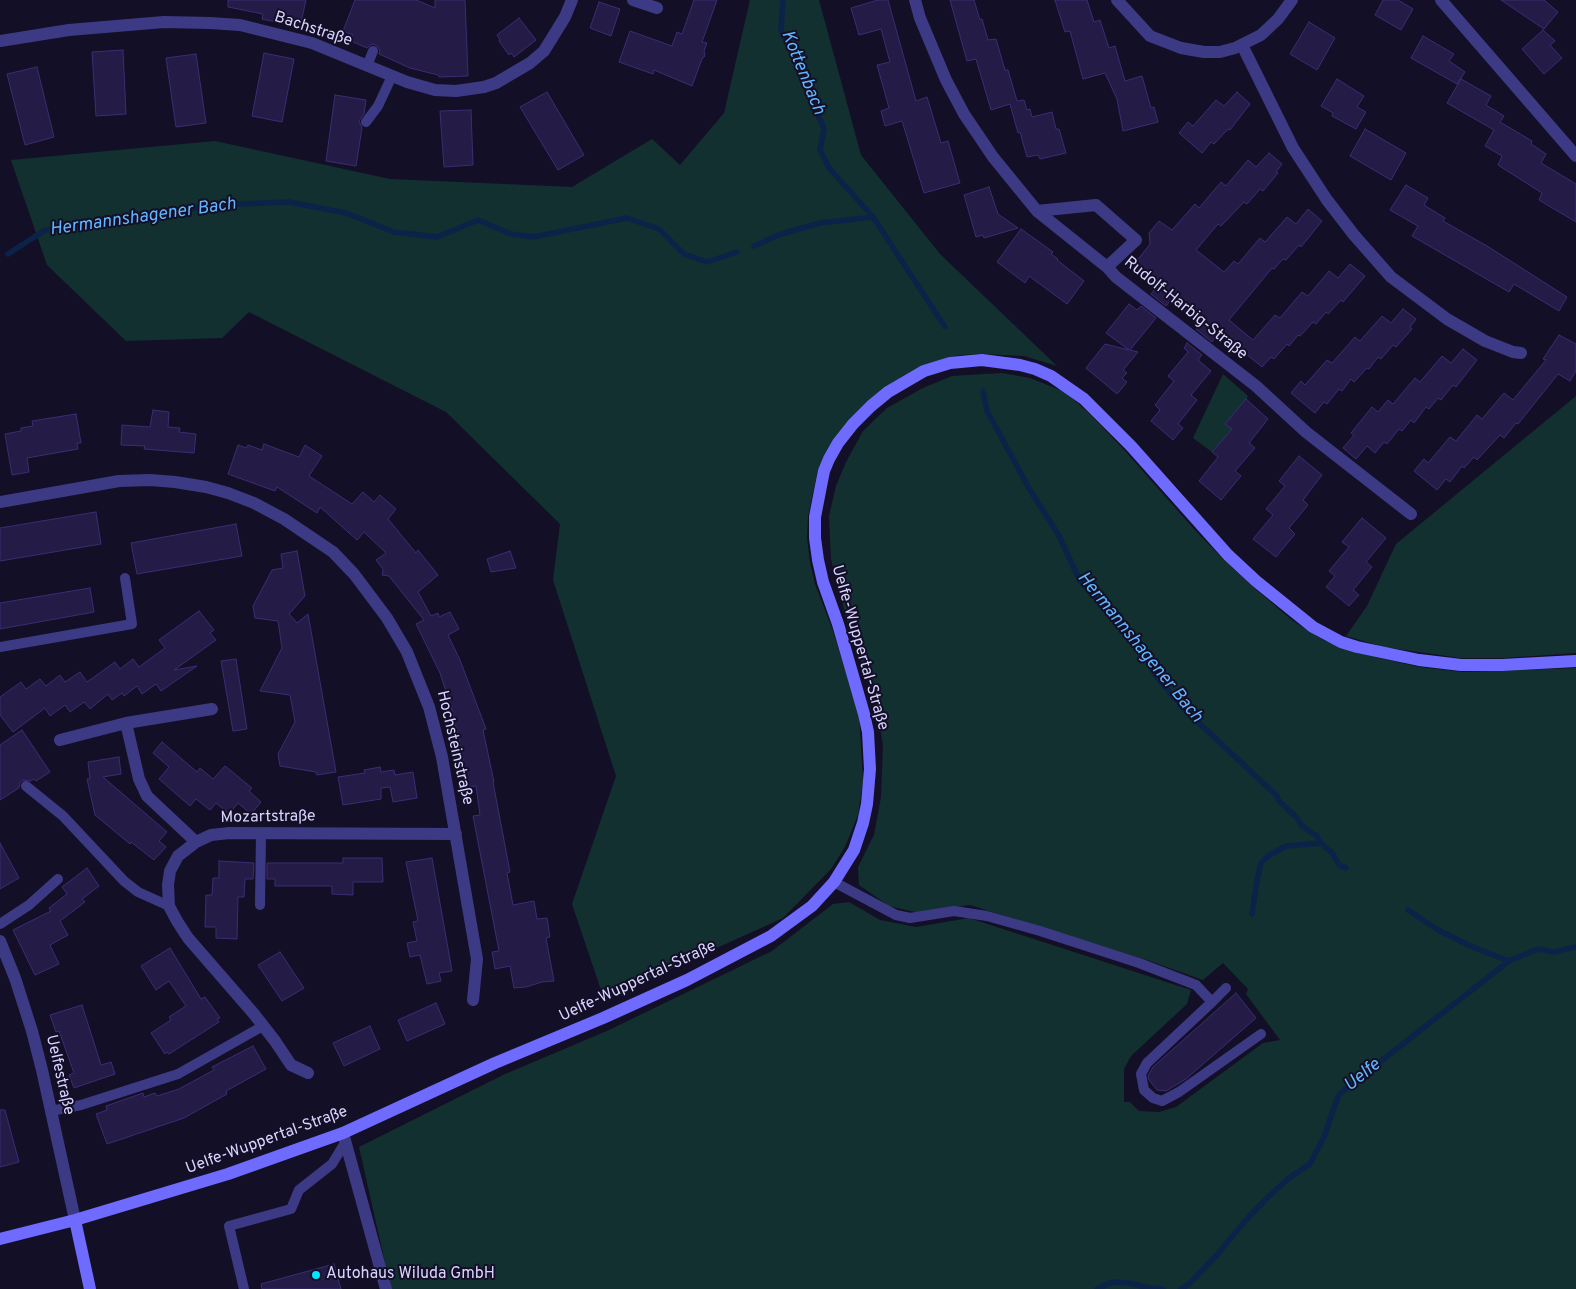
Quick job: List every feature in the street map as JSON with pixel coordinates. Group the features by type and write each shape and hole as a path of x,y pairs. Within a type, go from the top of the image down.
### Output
{"main road":[{"name":"Uelfe-Wuppertal-Straße","path":"0,1239 76,1220 344,1137 495,1063 603,1018 687,980 784,927 812,906 834,882 854,850 863,823 869,784 870,751 864,714 838,624 823,582 818,560 815,531 818,500 824,471 838,443 871,406 888,392 924,371 938,366 972,360 1006,362 1035,369 1051,376 1084,400 1130,446 1228,555 1298,615 1330,636 1357,647 1382,653 1461,665 1576,661"},
{"path":"76,1220 90,1289"}],"street":[{"name":"Bachstraße","path":"0,41 69,30 164,22 240,25 312,43 407,82 435,90 456,91 484,87 530,63 544,51 565,17 572,0"},
{"path":"634,0 657,8"},
{"path":"915,0 920,18 946,80 964,114 993,157 1037,211 1107,268"},
{"path":"1117,0 1150,36 1181,48 1204,52 1220,52 1242,45 1261,35 1278,19 1292,0"},
{"path":"1441,0 1576,156"},
{"path":"1242,45 1293,148 1327,200 1354,235 1391,277 1418,299 1462,328 1485,341 1513,352 1522,353"},
{"name":"Rudolf-Harbig-Straße","path":"1037,211 1096,205 1136,240 1107,268 1116,277 1256,386 1306,432 1411,514"},
{"name":"Hochsteinstraße","path":"0,502 119,481 150,480 175,482 213,489 254,503 284,519 333,552 354,574 387,618 414,669 429,707 442,758 477,959 473,1000"},
{"path":"60,740 126,723 212,709"},
{"path":"126,723 139,779 147,796 196,842"},
{"name":"Mozartstraße","path":"308,1073 291,1065 263,1026 188,938 169,906 168,885 170,871 178,856 196,842 211,835 229,832 456,834"},
{"name":"Uelfestraße","path":"0,941 25,1007 42,1070 76,1220"},
{"path":"344,1137 386,1289"}],"lane":[{"path":"367,66 373,51"},
{"path":"366,122 378,106 392,76"},
{"path":"0,648 132,624 125,578"},
{"path":"26,786 63,816 124,881 138,892 169,906"},
{"path":"260,905 261,833"},
{"path":"0,924 29,905 58,880"},
{"path":"834,882 896,915 910,918 954,911 967,912 1040,931 1184,980 1196,985 1212,1002"},
{"path":"1226,988 1147,1063 1141,1074 1144,1090 1153,1098 1162,1101 1180,1092 1262,1034"},
{"path":"51,1111 81,1105 178,1074 263,1026"},
{"path":"244,1289 229,1226 291,1208 299,1190 332,1164 344,1137"}],"green space":[{"path":"750,0 819,0 861,155 940,254 1057,366 1024,356 961,355 949,357 902,377 818,469 808,516 807,538 815,584 832,628 859,714 863,781 858,815 845,847 831,869 783,918 604,999 572,904 616,776 553,580 560,524 446,412 249,312 222,338 126,341 47,265 11,160 215,141 390,179 572,187 652,139 680,165 724,113"},
{"path":"1002,373 1030,378 1065,392 1092,416 1224,560 1293,621 1323,640 1353,652 1419,667 1463,672 1576,668 1576,1289 391,1289 359,1147 503,1075 609,1030 772,951 833,904 849,902 880,920 916,927 969,918 1191,990 1187,1004 1131,1056 1124,1069 1124,1102 1130,1102 1139,1111 1159,1112 1176,1107 1263,1043 1280,1040 1246,994 1248,989 1223,963 1203,980 1147,960 970,905 919,913 889,906 859,885 858,867 874,835 881,797 883,745 876,705 847,621 831,559 829,516 836,486 846,462 863,431 887,408 923,388 952,376"},
{"path":"1223,374 1248,396 1232,429 1212,452 1193,438"},
{"path":"1576,396 1576,653 1503,658 1460,658 1384,647 1346,636 1367,606 1396,544"}],"building":[{"path":"228,0 306,0 300,27 262,19 263,14 228,7"},
{"path":"355,0 416,0 435,8 435,0 465,0 468,76 439,77 438,75 410,68 379,54 380,50 376,45 372,44 367,48 351,41 353,35 343,31"},
{"path":"694,0 717,0 702,42 707,43 704,51 705,56 702,59 692,86 654,70 653,74 619,62 630,31 672,46 677,32 682,34"},
{"path":"878,0 888,0 916,101 927,97 941,143 948,141 960,183 924,193 902,121 885,126 881,111 889,108 877,65 890,62 881,29 859,35 851,8"},
{"path":"950,0 974,0 988,40 996,39 1017,101 1024,100 1027,110 1030,109 1032,117 1052,112 1056,129 1059,129 1066,153 1040,159 1038,155 1027,157 1010,104 991,110 976,59 967,61"},
{"path":"1055,0 1087,0 1094,22 1100,20 1109,48 1115,46 1125,81 1142,76 1151,108 1154,107 1158,122 1123,131 1117,99 1105,73 1083,79 1070,31 1065,32"},
{"path":"1383,0 1398,0 1413,9 1401,30 1375,15"},
{"path":"1501,0 1544,0 1558,12 1544,29"},
{"path":"599,2 620,9 611,36 590,28"},
{"path":"519,18 536,40 514,57 511,53 509,55 497,35"},
{"path":"1309,22 1335,38 1317,70 1290,54"},
{"path":"1543,30 1555,41 1550,45 1562,58 1544,74 1522,49"},
{"path":"1423,36 1454,54 1449,61 1465,72 1457,84 1411,58"},
{"path":"123,50 126,114 96,116 92,52"},
{"path":"264,53 294,59 282,122 252,116"},
{"path":"196,54 206,123 176,127 166,58"},
{"path":"37,67 54,137 25,145 7,74"},
{"path":"1337,79 1364,96 1357,107 1366,112 1356,129 1332,116 1333,113 1321,106"},
{"path":"1461,79 1491,96 1486,105 1504,116 1500,122 1532,141 1531,144 1546,154 1541,163 1576,184 1576,222 1539,200 1542,193 1498,165 1502,156 1485,146 1494,130 1447,103"},
{"path":"547,92 584,155 558,170 520,107"},
{"path":"1237,92 1250,104 1230,130 1228,129 1214,144 1211,142 1202,153 1179,133 1188,122 1193,126 1216,100 1224,106"},
{"path":"335,95 366,100 364,114 359,121 362,128 356,166 326,161"},
{"path":"471,110 473,165 444,167 440,111"},
{"path":"1365,129 1406,153 1391,180 1350,156"},
{"path":"1269,153 1282,164 1276,172 1278,173 1263,191 1260,189 1247,204 1244,202 1221,226 1218,224 1196,250 1224,272 1234,261 1238,264 1260,238 1265,242 1287,217 1296,224 1308,209 1322,221 1301,247 1299,245 1286,260 1283,259 1274,269 1272,268 1229,320 1253,340 1275,315 1280,318 1302,292 1308,296 1329,271 1338,278 1350,264 1365,276 1343,302 1341,300 1328,314 1326,312 1316,324 1313,322 1289,346 1287,344 1274,359 1271,357 1262,367 1219,332 1212,342 1196,329 1200,324 1171,300 1166,306 1151,294 1156,287 1132,267 1150,244 1149,233 1159,221 1172,230 1195,204 1199,208 1221,182 1226,186 1248,160 1256,167"},
{"path":"1406,185 1428,198 1424,205 1445,218 1443,221 1487,246 1567,297 1559,311 1514,284 1509,292 1412,236 1418,226 1390,210"},
{"path":"989,187 998,214 1018,228 984,238 983,235 976,237 964,195"},
{"path":"1021,229 1053,252 1051,254 1057,260 1084,281 1067,304 1029,276 1025,283 997,262"},
{"path":"1129,304 1137,310 1141,306 1156,318 1130,350 1138,352 1123,370 1127,373 1122,378 1127,382 1117,394 1086,368 1105,344 1129,350 1106,333"},
{"path":"1403,309 1416,319 1410,327 1412,329 1396,347 1393,345 1381,359 1378,357 1369,369 1367,368 1354,382 1351,379 1342,391 1339,389 1327,404 1324,402 1315,413 1291,393 1301,381 1305,385 1327,360 1332,363 1355,337 1360,341 1382,316 1391,323"},
{"path":"1559,335 1576,344 1576,371 1570,381 1558,374 1518,424 1516,423 1504,438 1500,435 1477,460 1474,457 1464,468 1462,466 1450,482 1446,479 1437,490 1414,471 1424,459 1428,463 1450,437 1456,441 1477,415 1482,419 1504,393 1513,400 1546,360 1543,359"},
{"path":"1187,343 1202,355 1198,360 1211,371 1191,395 1197,400 1178,424 1183,428 1173,440 1151,421 1160,410 1155,405 1174,381 1168,376 1188,352 1184,348"},
{"path":"1463,349 1477,360 1456,387 1453,385 1441,400 1438,398 1429,409 1426,407 1414,423 1411,420 1402,431 1399,429 1387,444 1384,442 1375,453 1367,446 1356,459 1343,448 1354,435 1351,433 1372,407 1378,412 1388,400 1393,404 1415,378 1420,382 1442,356 1451,363"},
{"path":"1246,399 1268,419 1249,443 1255,448 1235,471 1241,476 1221,500 1199,481 1218,457 1212,452 1232,429 1225,424"},
{"path":"153,410 169,412 168,427 180,428 179,432 196,434 194,453 144,449 145,446 121,445 122,425 150,427"},
{"path":"76,414 81,443 77,443 78,449 27,458 29,472 12,475 5,434 21,431 21,428 33,426 32,421"},
{"path":"264,444 299,457 305,445 322,456 309,476 352,504 363,492 374,502 380,495 396,509 388,519 416,553 418,550 438,575 418,592 431,616 438,613 439,617 450,612 459,629 448,635 460,660 486,729 483,730 510,872 507,873 513,905 534,901 537,919 547,918 550,937 546,938 554,981 514,988 510,966 495,969 492,952 499,951 473,816 480,815 476,786 468,787 451,707 440,673 416,624 424,620 389,576 382,575 383,569 376,560 386,553 364,532 357,540 320,507 317,513 277,487 275,491 228,474 238,445 246,448 248,445 262,450"},
{"path":"1299,456 1322,475 1303,500 1308,505 1289,528 1295,534 1276,557 1253,539 1273,515 1266,509 1285,486 1279,481"},
{"path":"96,512 101,544 0,561 0,528"},
{"path":"1362,518 1386,538 1366,562 1372,567 1353,590 1359,595 1349,606 1326,587 1335,576 1329,571 1349,547 1342,542"},
{"path":"236,524 242,556 137,574 131,543"},
{"path":"297,551 305,596 289,614 297,623 308,614 336,772 317,775 316,772 280,766 278,754 295,722 290,695 260,691 282,648 278,621 255,618 253,606 272,570 283,568 281,554"},
{"path":"510,551 516,568 491,572 487,559"},
{"path":"90,588 94,612 0,629 0,603"},
{"path":"199,611 214,630 210,633 216,640 174,670 197,666 161,691 156,684 142,694 137,686 124,696 122,693 112,700 108,694 90,709 84,702 70,712 65,705 50,716 45,708 13,732 0,715 0,697 21,682 26,689 40,679 46,686 60,675 65,682 80,672 87,682 115,662 120,669 133,659 139,667 165,648 159,640"},
{"path":"236,659 247,729 233,731 221,661"},
{"path":"22,730 50,772 36,781 34,779 30,781 23,780 20,782 19,788 0,800 0,745"},
{"path":"162,742 197,772 200,768 213,779 225,766 252,788 249,791 261,802 251,814 238,803 229,814 216,803 210,810 196,799 190,806 159,779 169,767 153,753"},
{"path":"119,757 121,774 103,777 167,832 159,841 166,847 154,860 131,842 130,844 95,815 87,779 90,779 88,762"},
{"path":"380,767 381,772 394,770 395,775 413,772 417,798 393,802 390,787 381,788 381,799 343,805 338,777 365,773 364,770"},
{"path":"0,843 19,878 0,889"},
{"path":"343,858 382,858 383,882 353,882 353,895 332,894 332,886 275,886 275,879 267,879 267,863 343,863"},
{"path":"432,858 452,971 439,973 441,981 427,984 420,955 410,957 407,943 417,941 413,922 418,921 406,862"},
{"path":"219,861 254,863 253,879 245,879 244,897 238,897 237,939 216,938 216,927 205,927 206,895 212,895 213,878 219,878"},
{"path":"87,868 99,886 82,899 85,902 60,921 68,935 50,945 59,964 35,975 13,930 51,911 49,908 67,894 62,887"},
{"path":"170,948 201,999 205,997 220,1018 217,1019 219,1022 169,1054 167,1052 165,1054 151,1033 171,1020 169,1017 186,1006 169,981 156,990 141,966"},
{"path":"280,952 304,988 282,1001 258,965"},
{"path":"1236,993 1256,1018 1186,1079 1166,1091 1157,1090 1148,1076 1153,1067"},
{"path":"436,1003 445,1024 407,1041 398,1020"},
{"path":"82,1005 101,1065 111,1062 115,1074 74,1088 69,1075 74,1073 59,1031 56,1032 50,1015"},
{"path":"370,1026 380,1049 344,1066 333,1043"},
{"path":"253,1046 266,1069 226,1091 227,1094 184,1118 107,1144 96,1114 107,1110 106,1106 143,1093 144,1097 155,1093 157,1096 179,1089 214,1070 212,1067"},
{"path":"0,1110 5,1110 19,1162 0,1167"},
{"name":"Autohaus Wiluda GmbH","path":"334,1264 341,1289 262,1289 261,1284"}],"waterway":[{"name":"Kottenbach","path":"783,0 781,31 804,74 824,129 820,150 829,168 873,217"},
{"name":"Hermannshagener Bach","path":"8,254 45,230 123,220 213,205 289,202 346,213 394,232 437,237 478,220 511,234 533,237 627,218 659,229 684,254 707,262 737,252"},
{"name":"Hermannshagener Bach","path":"754,246 781,234 820,223 873,217 945,327"},
{"name":"Hermannshagener Bach","path":"983,391 987,411 1030,490 1058,534 1080,581 1134,642 1148,660 1155,675 1184,709 1277,796 1278,800 1297,818 1302,826 1317,836 1321,843 1333,854 1339,865 1346,868"},
{"path":"1252,914 1261,863 1268,856 1286,846 1321,843"},
{"name":"Hermannshagener Bach","path":"1408,910 1438,930 1475,948 1509,961"},
{"name":"Uelfe","path":"1181,1289 1189,1284 1217,1255 1267,1198 1289,1178 1310,1164 1324,1137 1338,1096 1344,1090 1509,961 1538,949 1554,952 1576,947"},
{"name":"Uelfe","path":"1097,1289 1112,1282 1163,1289"}],"place":[{"name":"Autohaus Wiluda GmbH","path":"316,1275"}]}
